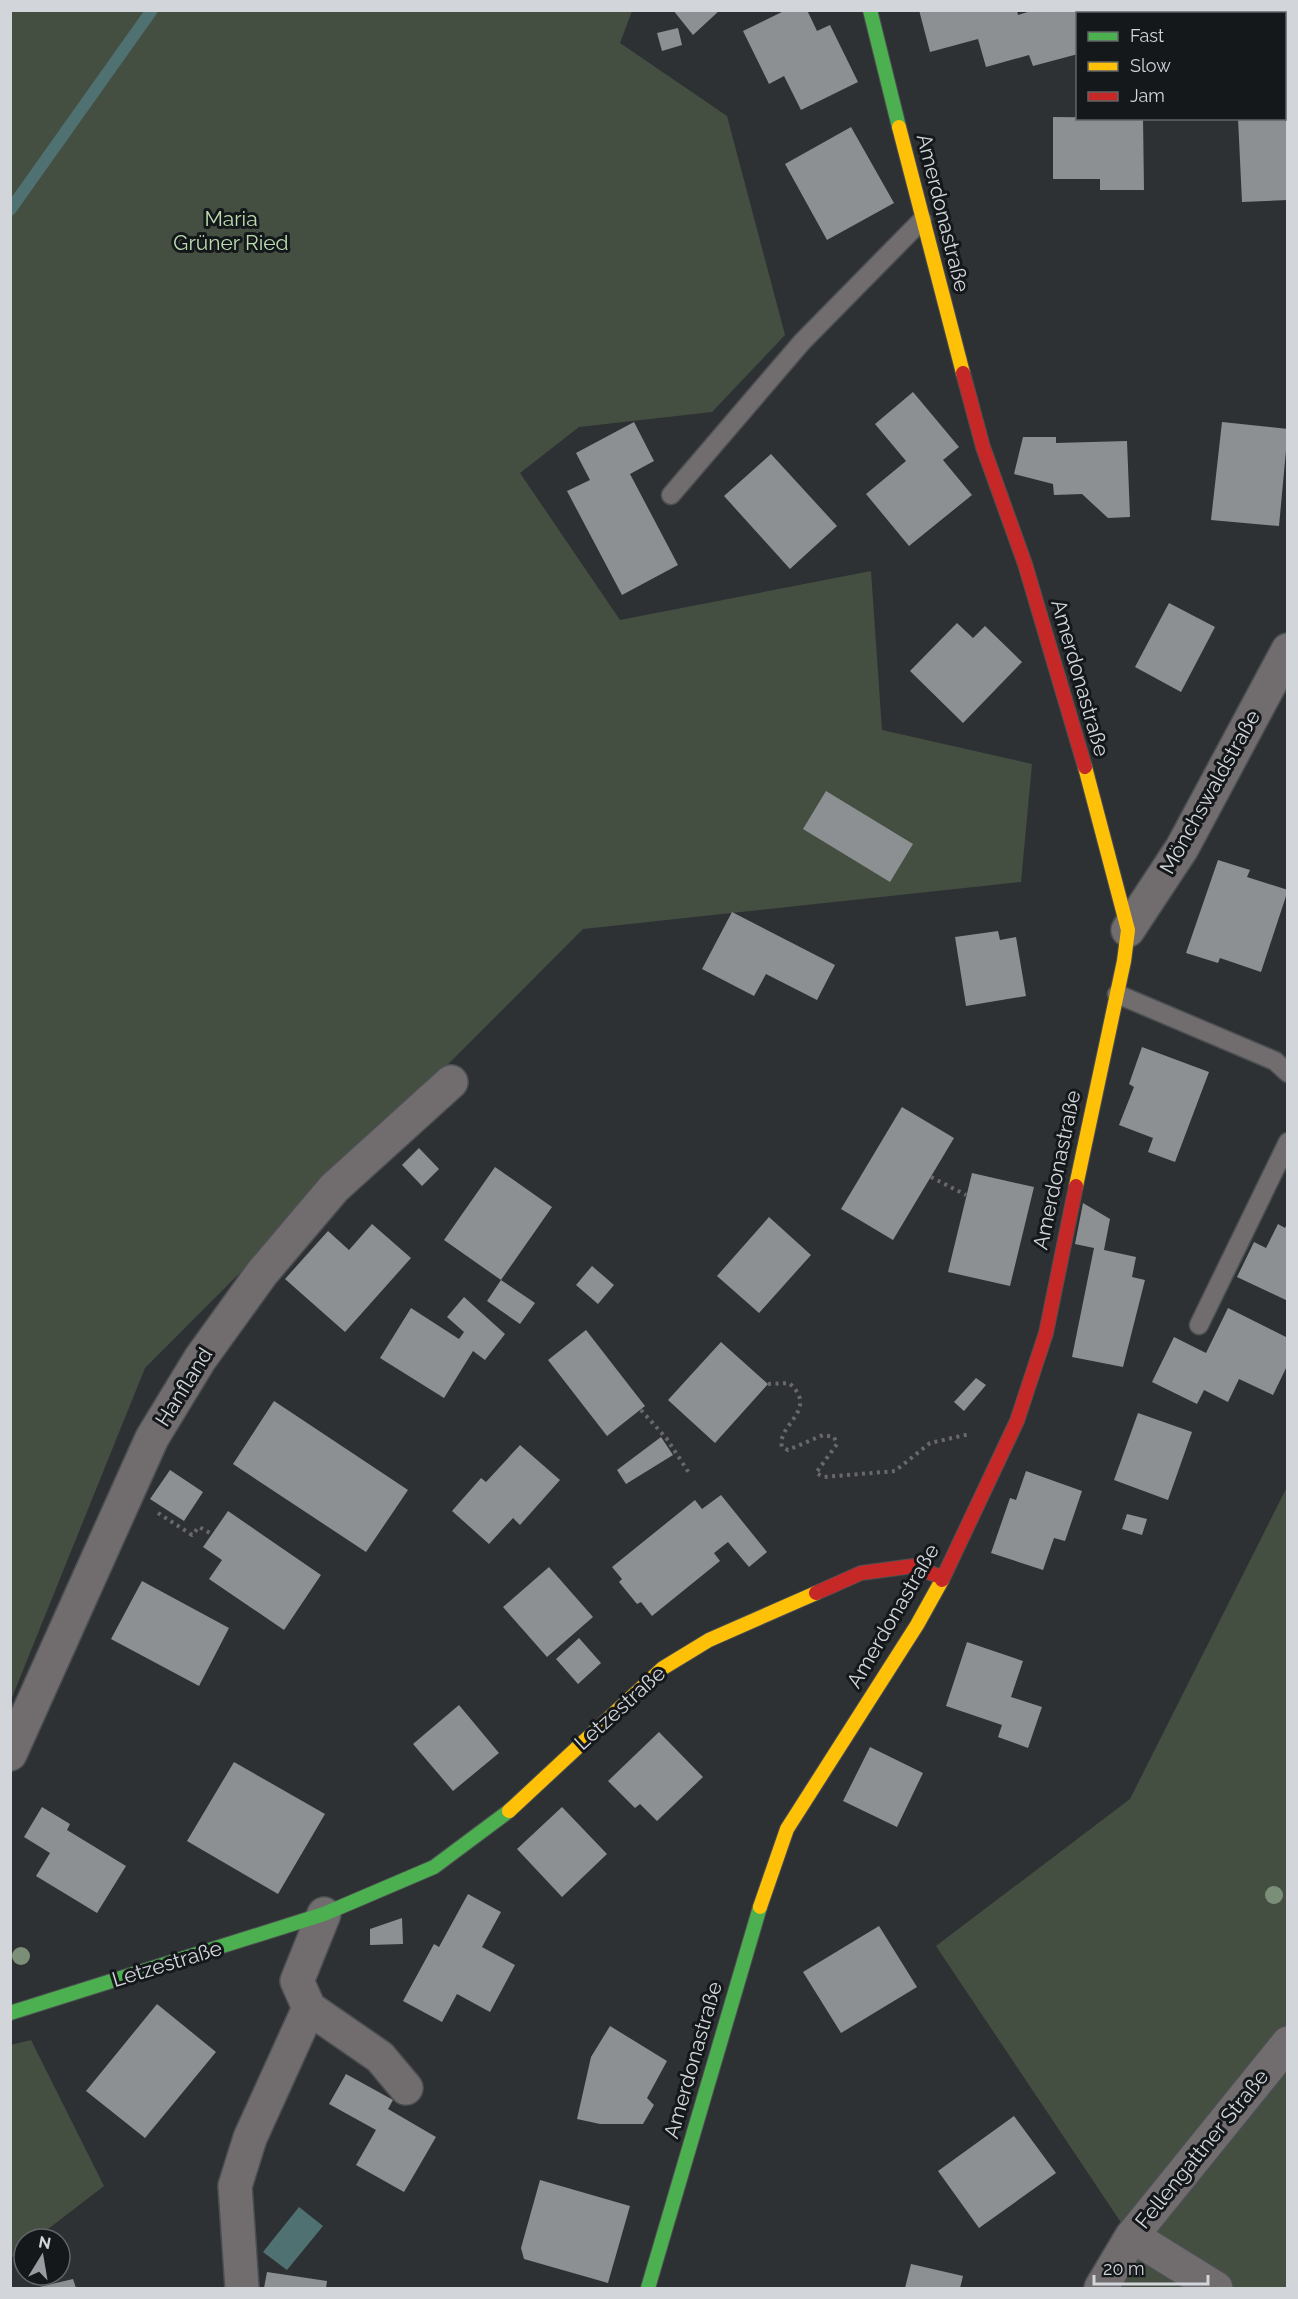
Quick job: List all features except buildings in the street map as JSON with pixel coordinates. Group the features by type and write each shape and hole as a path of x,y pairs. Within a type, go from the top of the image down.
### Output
{"street":[{"name":"Amerdonastraße","path":"648,2289 765,1885 787,1828 917,1625 943,1578 1017,1421 1032,1382 1046,1333 1117,994 1128,930 1090,785 1025,564 983,447 922,220 870,10"},
{"name":"Mönchswaldstraße","path":"1128,930 1182,848 1287,650"},
{"name":"Hanfland","path":"10,1755 152,1438 200,1359 262,1273 334,1188 451,1082"},
{"name":"Letzestraße","path":"10,2013 324,1914 434,1867 510,1810 640,1686 663,1668 709,1640 861,1573 913,1566 943,1578"},
{"path":"324,1914 297,1981 309,2008 380,2057 406,2088"},
{"path":"242,2289 235,2186 250,2138 309,2008"},
{"name":"Fellengattner Straße","path":"1101,2289 1132,2236 1287,2043"},
{"path":"1132,2236 1216,2289"}],"lane":[{"path":"671,495 802,342 922,220"},
{"path":"1117,994 1275,1061 1287,1073"},
{"path":"1199,1325 1287,1142"}],"path":[{"path":"931,1177 966,1196"},
{"path":"768,1384 789,1383 797,1389 800,1401 797,1417 782,1436 782,1447 788,1450 823,1435 834,1437 837,1444 816,1473 824,1478 895,1471 930,1443 975,1433"},
{"path":"641,1410 667,1439 689,1473"},
{"path":"153,1510 192,1535 199,1527 212,1534"}],"green space":[{"name":"Maria Grüner Ried","path":"11,11 632,11 620,43 727,116 785,335 712,412 579,427 520,473 620,620 871,571 882,730 1032,764 1021,882 583,929 145,1368 11,1700"},
{"path":"1287,1487 1287,2288 1088,2288 1122,2224 936,1946 1130,1799"},
{"path":"31,2040 104,2186 51,2227 12,2227 11,2258 11,2045"}],"water":[{"path":"299,2207 323,2226 287,2270 263,2252"}],"waterway":[{"path":"10,210 152,10"}],"traffic: fast":[{"path":"870,10 899,127"},
{"path":"10,2013 324,1914 434,1867 509,1811"},
{"path":"648,2288 760,1907"}],"traffic: slow":[{"path":"899,127 963,373"},
{"path":"1076,1186 1124,961 1128,930 1085,767"},
{"path":"760,1907 787,1829 917,1625 942,1580"},
{"path":"509,1811 663,1668 709,1640 816,1593"}],"traffic: jam":[{"path":"963,373 983,447 1025,564 1085,767"},
{"path":"942,1580 1017,1421 1046,1333 1076,1186"},
{"path":"816,1593 861,1573 913,1566 943,1578"}]}
